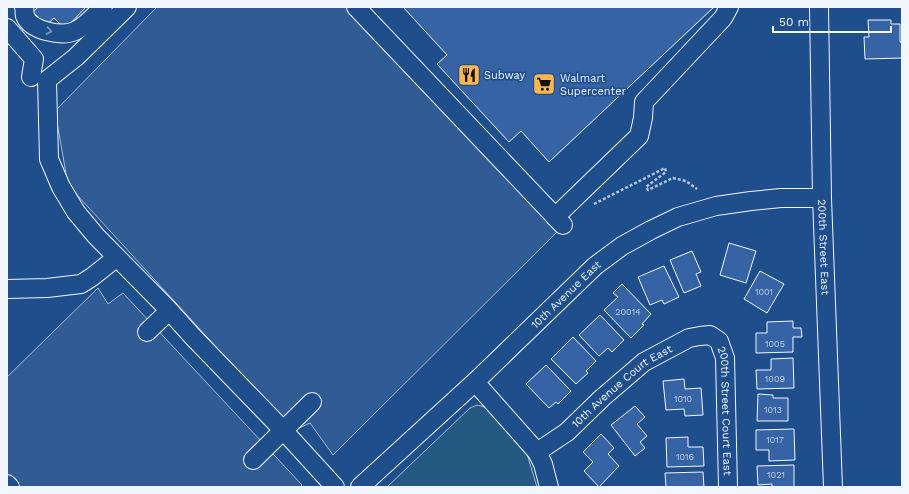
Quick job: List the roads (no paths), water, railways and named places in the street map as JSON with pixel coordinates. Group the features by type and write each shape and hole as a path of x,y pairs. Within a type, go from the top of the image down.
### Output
{"street":[{"path":"24,7 25,16 32,26 44,31 58,33 73,32 87,23 103,7"},
{"path":"127,7 76,56 46,80 50,159 61,187 76,212 116,258 283,430 335,487"},
{"path":"356,7 559,221 640,136 644,102 723,18 729,7"},
{"name":"200th Street East","path":"819,7 822,198 833,487"},
{"path":"7,28 34,58 31,77"},
{"name":"10th Avenue East","path":"360,487 475,382 596,266 622,246 678,217 716,206 758,200 822,198"},
{"path":"7,289 47,288 81,284 116,258"},
{"path":"147,332 169,311"},
{"name":"10th Avenue Court East","path":"537,452 566,432 602,398 644,362 688,338 710,335 714,337"},
{"name":"200th Street Court East","path":"714,337 719,340 725,358 728,487"},
{"path":"475,382 537,452 543,464 549,487"},
{"path":"252,460 312,402"},
{"path":"7,484 10,487"}],"place":[{"name":"Subway","path":"469,75"},
{"name":"Walmart Supercenter","path":"544,84"}]}
